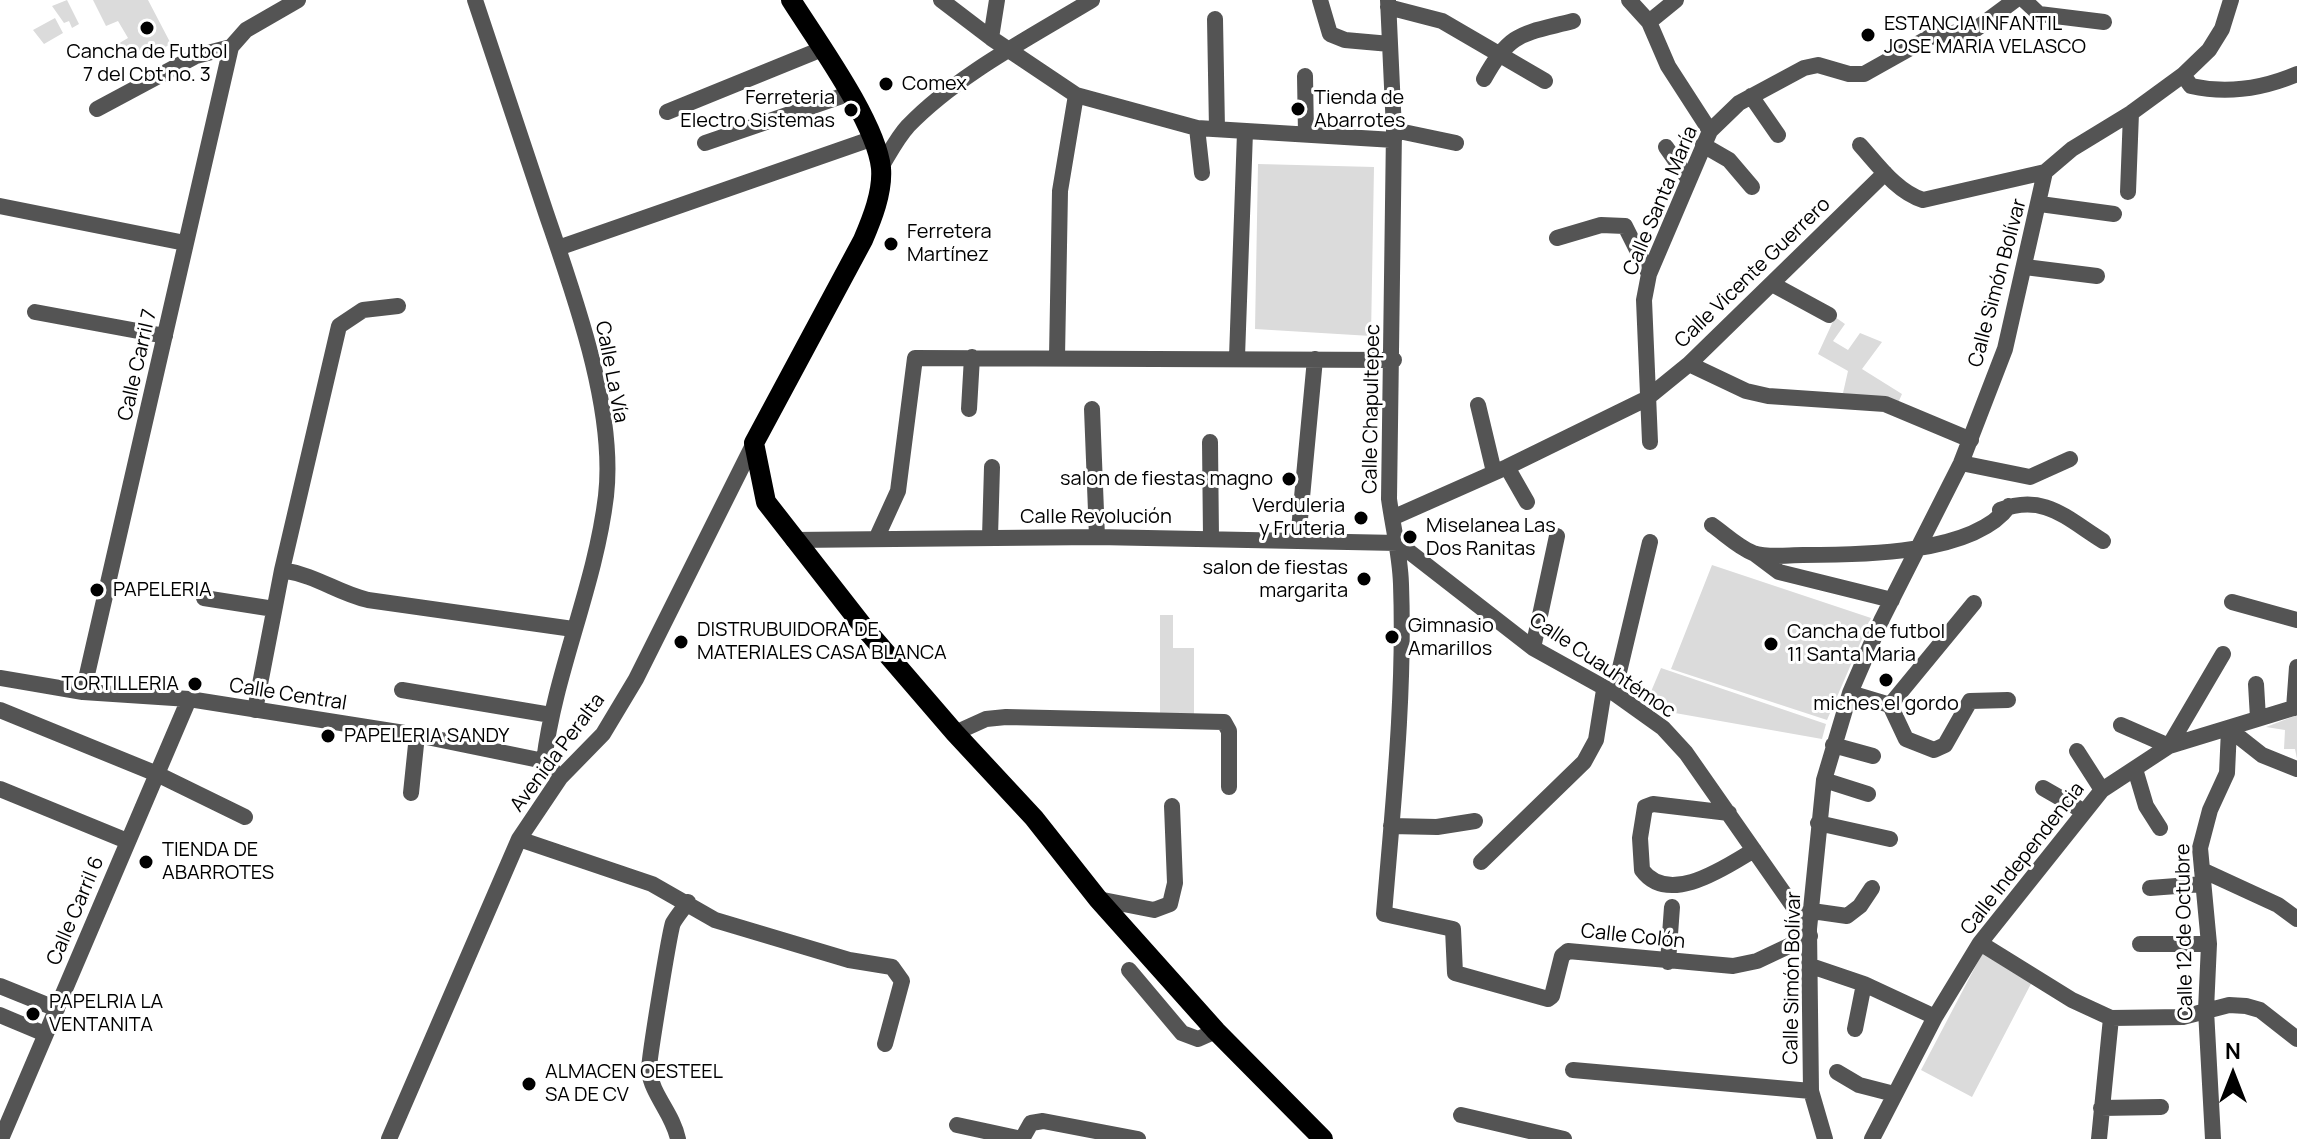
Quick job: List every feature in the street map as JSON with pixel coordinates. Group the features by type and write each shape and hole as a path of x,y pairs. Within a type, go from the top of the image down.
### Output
{"main road":[{"path":"791,0 848,94 871,139 881,167 872,220 863,240 754,443 766,502 793,540 955,733 1034,818 1098,899 1216,1031 1323,1139"}],"street":[{"path":"97,109 196,56 231,47 246,30 298,0"},
{"name":"Calle La Vía","path":"475,0 579,312 597,385 605,447 606,493 599,541 551,715 544,761"},
{"path":"941,0 1076,95 1197,128 1394,135 1456,143"},
{"path":"991,38 997,0"},
{"path":"881,167 906,128 926,110 1010,50 1092,0"},
{"path":"1320,0 1330,34 1345,40 1390,44"},
{"path":"1629,0 1656,12"},
{"path":"1656,12 1676,0"},
{"name":"Calle Santa María","path":"1650,442 1643,318 1649,274 1706,138 1751,96 1783,77 1818,65 1849,74 1864,74 1930,37 1976,29 2015,0"},
{"path":"2024,0 2039,14 2104,22"},
{"name":"Calle Simón Bolívar","path":"1885,173 1908,193 1923,200 1932,200 2045,172 2072,149 2131,113 2183,75 2209,50 2222,29 2231,0"},
{"path":"1388,3 1442,21 1499,51 1545,81"},
{"name":"Calle Chapultepec","path":"1384,914 1398,720 1401,585 1398,543 1389,499 1394,360 1394,135 1388,3"},
{"path":"1656,12 1668,66 1706,138 1752,187"},
{"path":"1215,19 1217,129"},
{"path":"1484,79 1499,51 1522,34 1573,21"},
{"name":"Calle Carril 7","path":"83,692 231,47"},
{"path":"667,112 822,49"},
{"path":"2183,75 2191,86 2209,90 2258,88 2297,74"},
{"path":"1305,76 1306,134"},
{"path":"705,143 848,94"},
{"path":"1057,357 1060,191 1076,95"},
{"path":"1751,96 1778,135"},
{"path":"2128,192 2131,113"},
{"path":"1197,128 1202,173"},
{"path":"1237,357 1245,132"},
{"path":"558,248 871,139"},
{"path":"1860,145 1885,173"},
{"path":"1666,147 1689,180"},
{"name":"Calle Simón Bolívar","path":"1825,1139 1811,1091 1810,932 1824,780 1850,693 1892,600 1961,463 2005,349 2045,172"},
{"name":"Calle Vicente Guerrero","path":"1646,399 1689,364 1885,173"},
{"path":"2040,204 2114,214"},
{"path":"0,206 185,243"},
{"path":"1557,238 1601,225 1625,226 1649,274"},
{"path":"2025,267 2097,276"},
{"path":"1772,284 1829,315"},
{"path":"255,710 282,570 339,326 363,310 398,306"},
{"path":"35,312 165,336"},
{"path":"969,409 972,357"},
{"path":"877,537 898,491 913,359 1237,357 1394,360"},
{"path":"1298,540 1315,359"},
{"path":"1689,364 1746,391 1768,396 1885,404 1971,440"},
{"path":"1392,518 1501,470 1646,399"},
{"path":"1478,405 1501,470 1527,502"},
{"path":"1092,409 1097,537"},
{"path":"1210,442 1211,538"},
{"name":"Avenida Peralta","path":"389,1139 519,839 560,778 595,746 636,679 754,443"},
{"path":"1961,463 2030,477 2070,459"},
{"path":"990,537 992,467"},
{"path":"1755,554 1860,554 1972,531 2000,517 2009,506 2031,502 2042,504 2103,541"},
{"path":"1712,525 1779,572 1892,600"},
{"path":"1533,648 1557,536"},
{"name":"Calle Revolución","path":"793,540 1097,537 1398,543"},
{"path":"1481,862 1584,762 1596,740 1650,542"},
{"name":"Calle Cuauhtémoc","path":"1398,543 1533,648 1663,728 1686,753 1810,932"},
{"path":"282,570 316,577 339,591 368,600 573,629"},
{"path":"204,598 274,609"},
{"path":"2232,602 2297,620"},
{"path":"1890,705 1974,603"},
{"path":"2121,725 2169,746 2223,654"},
{"path":"2296,708 2297,667"},
{"name":"Calle Central","path":"0,678 83,692 189,699 417,735 544,761"},
{"path":"2256,684 2258,718"},
{"path":"402,690 551,715"},
{"path":"1850,693 1890,705 1906,739 1934,750 1945,745 1970,701 2008,700"},
{"name":"Calle Carril 6","path":"1,1139 189,699"},
{"name":"Calle Independencia","path":"1872,1139 1935,1017 1980,943 2102,790 2169,746 2296,708"},
{"path":"0,710 157,774 245,817"},
{"path":"955,733 986,719 1006,717 1224,722 1229,731 1229,787"},
{"path":"2229,729 2262,755 2297,769"},
{"name":"Calle 12 de Octubre","path":"2213,1139 2206,1010 2209,944 2200,848 2205,825 2227,773 2229,729"},
{"path":"411,793 417,735"},
{"path":"1833,745 1873,756"},
{"path":"2077,751 2102,790"},
{"path":"544,761 560,778"},
{"path":"2135,769 2146,806 2160,828"},
{"path":"1824,780 1868,794"},
{"path":"2043,788 2083,811"},
{"path":"0,789 127,841"},
{"path":"1729,813 1653,804 1645,807 1640,838 1642,870 1658,882 1689,882 1711,875 1754,850"},
{"path":"1098,899 1154,910 1170,904 1175,883 1172,806"},
{"path":"1391,826 1437,827 1475,821"},
{"path":"1818,823 1890,839"},
{"path":"519,839 637,878 688,902 715,920 849,960 892,967 902,981 885,1044"},
{"path":"2150,888 2203,877 2278,905 2297,919"},
{"path":"1812,911 1847,916 1860,906 1872,888"},
{"path":"678,1139 669,1112 650,1079 648,1057 657,1023 671,930 688,902"},
{"path":"1668,962 1672,907"},
{"name":"Calle Colón","path":"1384,914 1453,929 1454,972 1548,999 1552,996 1563,954 1568,951 1733,966 1757,961 1810,932"},
{"path":"1980,943 2072,1000 2111,1018 2183,1017 2229,1005 2255,1008 2297,1039"},
{"path":"2140,944 2209,944"},
{"path":"1811,966 1864,984 1935,1017"},
{"path":"1129,970 1182,1033 1198,1039 1216,1031"},
{"path":"1855,1029 1864,984"},
{"path":"0,986 57,1009"},
{"path":"0,1015 45,1034"},
{"path":"2099,1139 2111,1018"},
{"path":"1573,1070 1811,1091"},
{"path":"1837,1072 1859,1085 1894,1094"},
{"path":"2101,1108 2161,1107"},
{"path":"1461,1115 1564,1139"},
{"path":"957,1125 1022,1139 1031,1123 1043,1121 1138,1139"}],"shaded area":[{"path":"67,0 79,24 72,28 69,21 64,23 52,6"},
{"path":"93,0 148,0 171,44 146,57 142,49 124,60 116,45 128,38 118,21 106,26"},
{"path":"55,18 63,33 44,44 33,30"},
{"path":"1258,164 1374,167 1371,336 1255,329"},
{"path":"1835,317 1845,324 1833,341 1848,350 1860,333 1882,342 1862,369 1902,394 1898,403 1843,393 1848,371 1818,354"},
{"name":"Cancha de futbol 11 Santa Maria","path":"1712,565 1871,618 1827,720 1671,669"},
{"path":"1160,615 1173,615 1173,648 1194,648 1194,715 1160,714"},
{"path":"1661,668 1826,724 1822,739 1658,710 1647,701"},
{"path":"2297,715 2297,759 2295,749 2284,749 2285,730 2266,727"},
{"path":"1983,952 2034,978 1972,1097 1921,1070"}],"place":[{"name":"Cancha de Futbol 7 del Cbt no. 3","path":"147,28"},
{"name":"ESTANCIA INFANTIL JOSE MARIA VELASCO","path":"1868,35"},
{"name":"Comex","path":"886,84"},
{"name":"Tienda de Abarrotes","path":"1298,109"},
{"name":"Ferreteria Electro Sistemas","path":"851,110"},
{"name":"Ferretera Martínez","path":"891,244"},
{"name":"salon de fiestas magno","path":"1289,479"},
{"name":"Verduleria y Fruteria","path":"1361,518"},
{"name":"Miselanea Las Dos Ranitas","path":"1410,537"},
{"name":"salon de fiestas margarita","path":"1364,579"},
{"name":"PAPELERIA","path":"97,590"},
{"name":"Gimnasio Amarillos","path":"1392,637"},
{"name":"DISTRUBUIDORA DE MATERIALES CASA BLANCA","path":"681,642"},
{"name":"Cancha de futbol 11 Santa Maria","path":"1771,644"},
{"name":"miches el gordo","path":"1886,680"},
{"name":"TORTILLERIA","path":"195,684"},
{"name":"PAPELERIA SANDY","path":"328,736"},
{"name":"TIENDA DE ABARROTES","path":"146,862"},
{"name":"PAPELRIA LA VENTANITA","path":"33,1014"},
{"name":"ALMACEN OESTEEL SA DE CV","path":"529,1084"}]}
